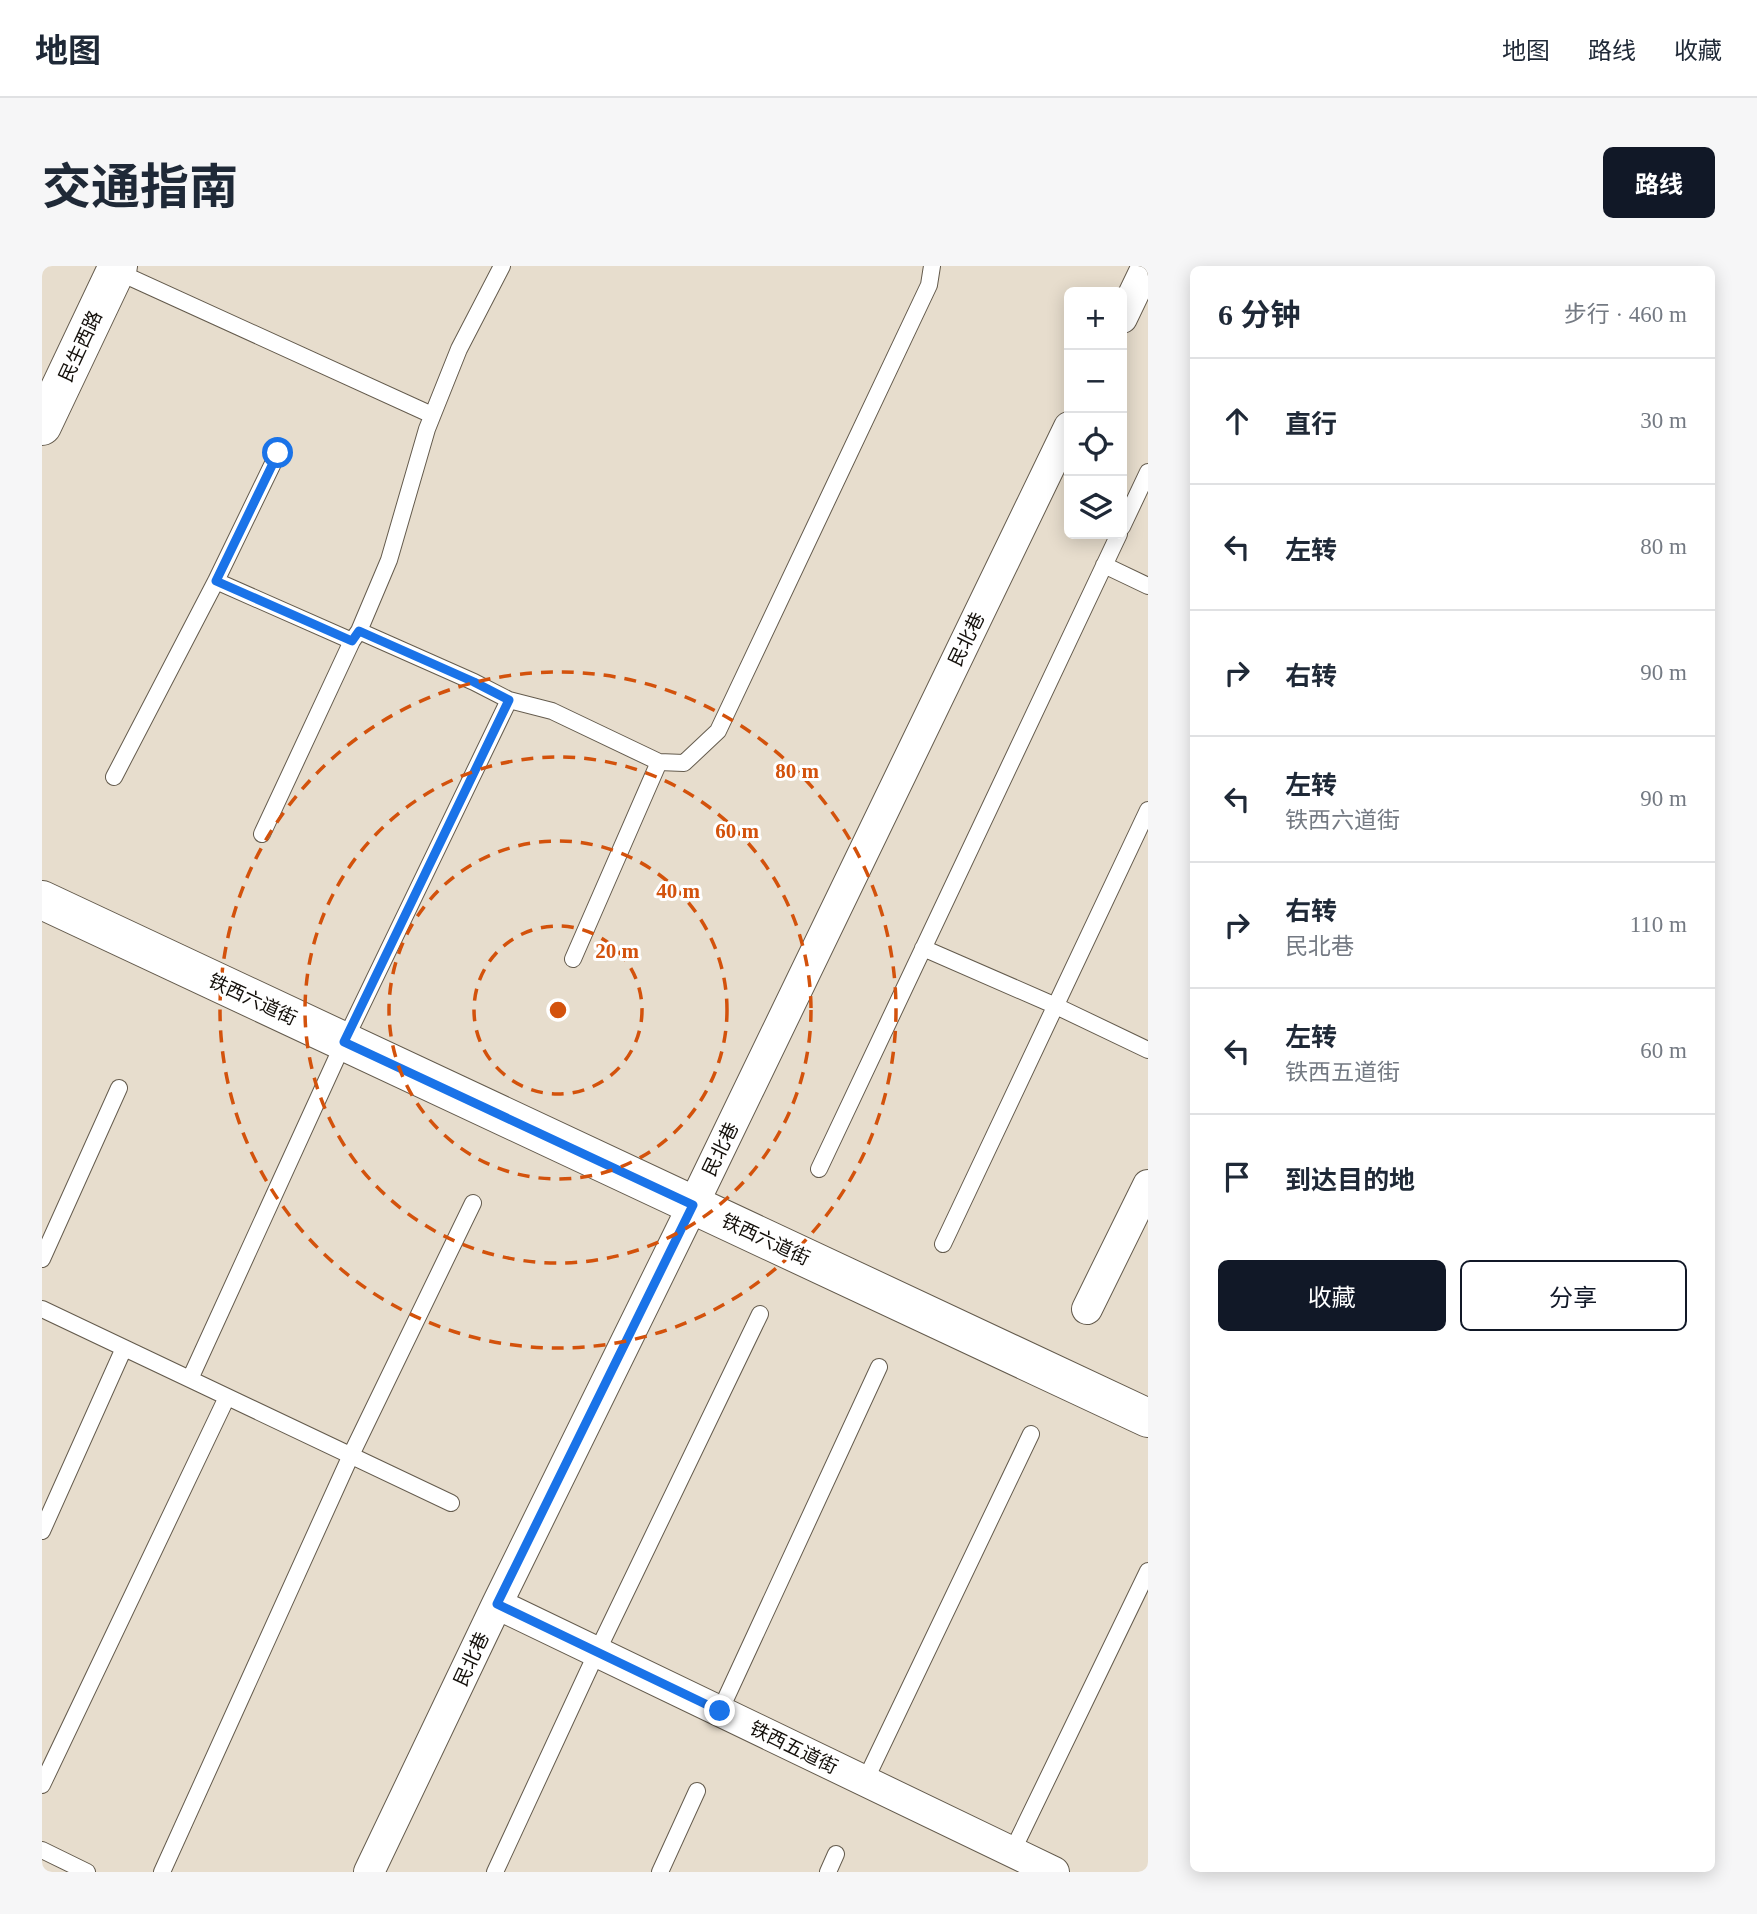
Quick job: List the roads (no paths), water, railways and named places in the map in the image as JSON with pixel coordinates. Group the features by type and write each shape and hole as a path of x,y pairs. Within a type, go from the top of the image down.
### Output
{"main road":[{"name":"民生西路","path":"42,426 117,268"},
{"name":"铁西六道街","path":"42,900 1148,1418"}],"street":[{"path":"1127,308 1147,266"},
{"name":"民北巷","path":"369,1872 1064,437"},
{"path":"1087,1310 1148,1185"},
{"name":"铁西五道街","path":"497,1604 1054,1872"}],"lane":[{"path":"262,834 389,560 432,415 458,349 502,266"},
{"path":"216,581 474,682 509,700 552,711 659,762 684,764 718,731 929,285 932,266"},
{"path":"117,268 432,415"},
{"path":"114,777 216,581 278,453"},
{"path":"1127,516 1148,472"},
{"path":"819,1169 1117,539"},
{"path":"1104,565 1148,586"},
{"path":"190,1379 344,1042 509,700"},
{"path":"573,959 659,762"},
{"path":"943,1244 1148,810"},
{"path":"923,948 1148,1050"},
{"path":"42,1259 119,1088"},
{"path":"162,1872 351,1455 473,1203"},
{"path":"42,1309 451,1503"},
{"path":"495,1872 597,1652 760,1314"},
{"path":"42,1531 124,1348"},
{"path":"720,1711 879,1367"},
{"path":"42,1785 227,1397"},
{"path":"865,1781 1031,1434"},
{"path":"1012,1852 1148,1571"},
{"path":"660,1872 697,1791"},
{"path":"42,1850 87,1872"},
{"path":"828,1872 836,1854"}]}
